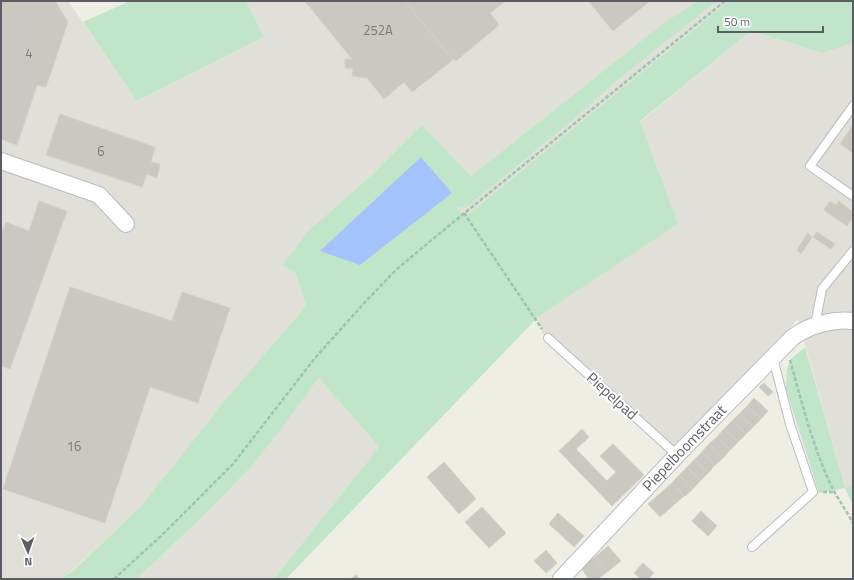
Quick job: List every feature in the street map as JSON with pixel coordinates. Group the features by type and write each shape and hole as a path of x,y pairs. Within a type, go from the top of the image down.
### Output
{"street":[{"path":"1,161 99,195 126,224"},
{"name":"Piepelboomstraat","path":"561,579 677,455 793,337 804,329 815,325 846,320 853,321"}],"lane":[{"path":"853,106 810,166 853,196"},
{"path":"815,325 822,289 853,251"},
{"name":"Piepelpad","path":"548,338 677,455"},
{"path":"752,547 813,492 790,424 778,352"}],"path":[{"path":"114,579 233,464 315,358 396,270 725,1"},
{"path":"464,214 537,319 548,338"},
{"path":"778,352 790,360 804,412 822,461 834,492 853,523"}],"shaded area":[{"path":"1,1 68,1 137,101 264,37 246,1 698,1 665,22 471,176 422,125 372,175 307,232 283,265 296,274 306,306 231,393 142,505 72,571 60,579 1,579"},
{"path":"717,1 729,1 469,214 466,219 457,208 467,207 574,119 614,83"},
{"path":"751,31 823,53 853,43 853,486 845,488 798,319 667,453 547,341 540,328 538,317 678,224 640,122"},
{"path":"319,378 379,447 274,579 136,579 174,544 240,478 275,437"}],"green space":[{"path":"130,1 246,1 264,37 137,101 83,22"},
{"path":"698,1 717,1 614,83 574,119 467,207 457,208 466,218 729,1 853,1 853,43 823,53 751,31 640,121 678,224 538,317 286,579 274,579 379,447 319,378 271,442 250,467 201,518 136,579 60,579 73,571 142,505 231,393 306,306 296,274 283,265 307,232 372,175 422,125 471,176 665,22"},
{"path":"805,347 845,488 819,493 786,389 787,369 790,360"},
{"path":"853,486 853,505 845,488"}],"water":[{"path":"421,157 452,193 360,265 320,251"}],"building":[{"path":"1,1 55,1 68,22 46,87 37,85 17,145 1,139"},
{"path":"305,1 405,1 453,60 412,92 404,82 384,99 367,78 352,76 353,68 345,68 345,59 352,59"},
{"path":"405,1 506,1 490,13 499,25 456,61 455,59 453,60"},
{"path":"588,1 650,1 613,31"},
{"path":"60,114 155,147 151,162 160,164 157,178 147,174 142,187 46,155"},
{"path":"853,125 853,153 840,144"},
{"path":"39,201 67,211 10,369 1,366 1,236 6,222 29,231"},
{"path":"830,201 836,205 839,201 853,212 853,217 847,226 824,210"},
{"path":"817,232 835,244 831,249 813,237"},
{"path":"808,233 812,237 801,254 797,250"},
{"path":"70,287 172,321 182,292 230,308 198,403 150,387 105,523 3,489"},
{"path":"764,383 773,392 768,396 759,387"},
{"path":"754,398 768,411 761,419 747,406"},
{"path":"747,406 761,419 753,427 739,414"},
{"path":"739,414 753,427 746,434 732,421"},
{"path":"732,421 746,434 738,442 724,429"},
{"path":"582,429 589,437 576,449 607,481 616,472 600,456 613,444 644,475 612,506 559,451"},
{"path":"724,429 738,442 730,450 717,437"},
{"path":"717,437 730,450 723,458 709,444"},
{"path":"709,444 723,458 715,465 702,452"},
{"path":"702,452 715,465 708,473 694,460"},
{"path":"694,460 708,473 700,481 687,467"},
{"path":"444,462 476,499 459,514 427,477"},
{"path":"687,467 700,481 693,489 679,475"},
{"path":"679,475 693,489 685,496 672,483"},
{"path":"672,483 684,496 660,517 648,504"},
{"path":"482,507 506,533 489,548 465,522"},
{"path":"701,511 717,526 708,536 692,521"},
{"path":"558,513 584,536 574,547 549,524"},
{"path":"608,546 621,561 607,572 595,557"},
{"path":"546,550 557,563 546,573 534,561"},
{"path":"595,557 607,572 598,579 589,579 581,568"},
{"path":"643,563 654,573 648,579 641,579 634,573"},
{"path":"356,575 359,579 350,579"}]}
